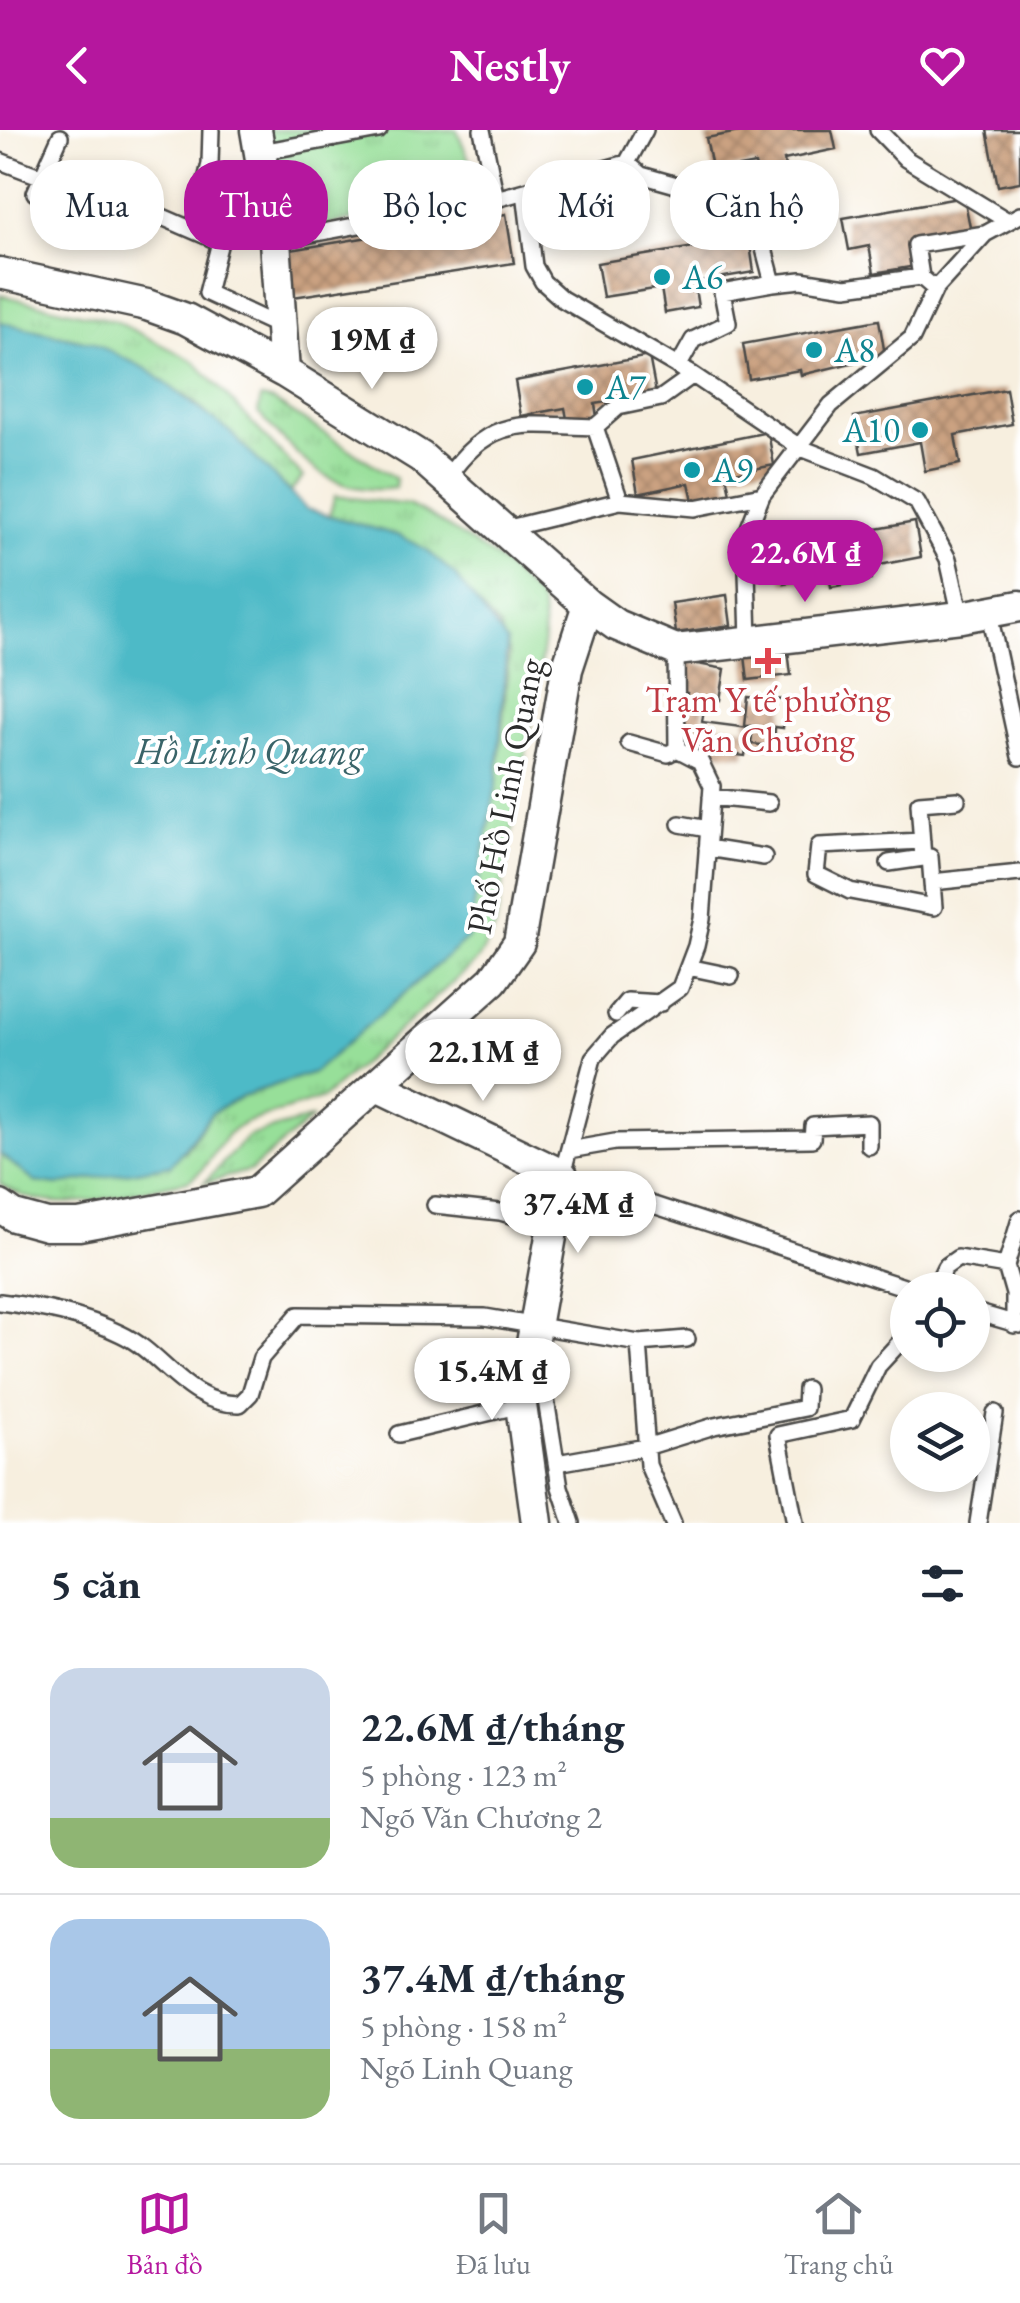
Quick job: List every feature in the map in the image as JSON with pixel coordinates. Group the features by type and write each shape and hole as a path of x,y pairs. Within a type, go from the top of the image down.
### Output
{"street":[{"path":"275,250 284,372"},
{"path":"0,273 147,305 186,319 284,372 422,456 588,606 616,625 676,650 975,616 1020,606"},
{"name":"Phố Hồ Linh Quang","path":"0,1206 14,1216 47,1225 79,1226 238,1198 275,1181 493,980 519,943 567,669 588,606"},
{"path":"379,1087 566,1162 521,1405 538,1523"}],"lane":[{"path":"210,160 211,130"},
{"path":"258,141 378,130"},
{"path":"482,130 488,160"},
{"path":"629,160 645,130"},
{"path":"878,130 906,159 1013,217"},
{"path":"49,160 60,137"},
{"path":"0,162 30,172"},
{"path":"650,178 673,184 714,205 762,241 773,283"},
{"path":"749,642 746,535 762,495 831,405 912,338 935,289 984,234 1013,217"},
{"path":"935,289 921,276 916,245 984,234"},
{"path":"218,250 207,293 278,326"},
{"path":"532,250 534,266 543,282 562,299 693,375 800,448 874,476 917,502 975,616 1020,757"},
{"path":"678,367 694,340 728,323 722,292 801,280 846,287 921,276"},
{"path":"447,478 458,462 508,426 544,421 595,427 618,407 661,398 693,375"},
{"path":"595,427 620,502"},
{"path":"506,529 620,502 696,508 762,495"},
{"path":"676,650 677,749"},
{"path":"629,744 668,754 677,749"},
{"path":"566,1162 593,1058 612,1036 680,988 702,919 712,798 708,772 677,749"},
{"path":"712,798 770,803"},
{"path":"922,849 819,846 816,874 850,891 934,907 930,857 922,849 919,803 957,800"},
{"path":"680,824 708,829"},
{"path":"707,848 764,857"},
{"path":"889,863 922,849"},
{"path":"932,882 1020,873"},
{"path":"688,967 731,976"},
{"path":"616,1014 626,1002 661,1003"},
{"path":"566,1162 629,1142 812,1139 812,1126 868,1123 870,1146"},
{"path":"566,1162 890,1282"},
{"path":"435,1205 500,1212 552,1227"},
{"path":"990,1317 1017,1325 1006,1266 1020,1219"},
{"path":"943,1272 958,1258 1006,1266"},
{"path":"0,1302 54,1309 124,1334 180,1385 228,1404 240,1404 250,1394 261,1358 298,1316 485,1317 534,1322 639,1343 687,1339"},
{"path":"534,1322 557,1463 572,1523"},
{"path":"639,1343 646,1447 658,1496 673,1523"},
{"path":"796,1523 778,1435 852,1418 878,1366 890,1353"},
{"path":"557,1463 646,1447 714,1426 805,1408 806,1388"},
{"path":"399,1434 521,1405"},
{"path":"789,1412 794,1432"},
{"path":"978,1523 994,1412"}],"green space":[{"path":"255,130 457,130 469,160 348,160 348,221 328,224 328,160 260,160"},
{"path":"0,295 115,321 194,361 303,477 290,492 193,401 93,343 0,322"},
{"path":"261,398 274,401 396,479 395,488 351,486 317,470 258,413"},
{"path":"335,496 408,505 429,515 496,558 538,598 542,607 544,639 537,688 495,928 478,960 323,1098 244,1123 228,1134 201,1171 188,1181 92,1201 43,1201 20,1195 0,1183 0,1154 184,1152 212,1113 243,1096 314,1072 497,780 509,655 500,628 428,551 329,516"},
{"path":"312,1118 251,1170 204,1183 248,1136"}],"water":[{"name":"Hồ Linh Quang","path":"0,322 93,343 147,369 230,432 306,509 400,536 428,551 455,575 507,642 497,780 468,938 314,1072 243,1096 212,1113 171,1165 57,1185 35,1182 0,1154"}],"building":[{"path":"750,130 832,130 836,149 784,160 711,160 706,138"},
{"path":"987,130 1020,130 1020,182 998,186"},
{"path":"964,197 971,232 912,243 916,266 874,273 869,246 849,250 843,218"},
{"path":"506,214 514,263 293,297 285,251 328,250 328,244 348,240 348,250 502,250 502,215"},
{"name":"A6","path":"676,250 751,250 754,272 694,282 698,307 665,313 661,288 603,297 597,263"},
{"name":"A8","path":"879,320 885,355 801,375 800,370 749,379 743,344"},
{"name":"A7","path":"649,356 656,393 595,404 597,418 568,424 565,408 521,416 515,381"},
{"name":"A10","path":"1006,389 1012,424 955,435 960,464 925,471 920,442 861,453 854,417"},
{"name":"A9","path":"768,432 774,465 726,475 731,497 694,505 689,483 638,494 632,460"},
{"path":"915,522 921,557 869,567 871,580 831,587 829,575 784,583 778,547"},
{"path":"727,595 731,625 676,633 672,603"},
{"name":"Trạm Y tế phường Văn Chương","path":"787,642 791,675 748,680 744,648"},
{"path":"681,661 725,669 720,700 706,697 702,722 749,728 745,756 698,751 701,729 681,726 687,693 676,691"},
{"path":"748,697 785,700 783,728 775,727 774,746 751,744 753,726 745,726"}],"place":[{"name":"A6","path":"662,277"},
{"name":"A8","path":"814,350"},
{"name":"A7","path":"585,387"},
{"name":"A10","path":"920,430"},
{"name":"A9","path":"692,470"},
{"name":"Trạm Y tế phường Văn Chương","path":"768,661"}]}
